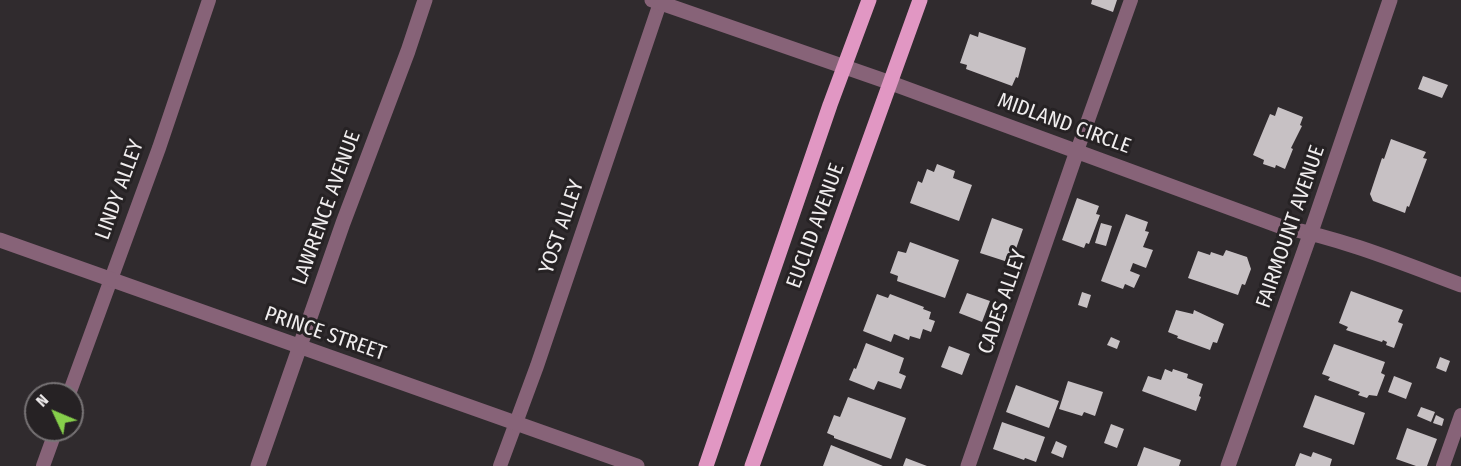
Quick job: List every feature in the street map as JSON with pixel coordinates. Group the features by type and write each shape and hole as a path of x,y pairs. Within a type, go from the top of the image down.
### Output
{"main road":[{"name":"EUCLID AVENUE","path":"706,466 869,0"},
{"name":"EUCLID AVENUE","path":"752,466 920,0"}],"street":[{"name":"LAWRENCE AVENUE","path":"258,466 343,223 425,0"},
{"name":"FAIRMOUNT AVENUE","path":"1228,466 1390,0"},
{"name":"MIDLAND CIRCLE","path":"658,1 891,83 1282,227 1311,232 1359,247 1461,285"},
{"name":"CADES ALLEY","path":"968,466 1077,151"},
{"name":"PRINCE STREET","path":"0,240 299,348 637,466"}],"lane":[{"name":"LINDY ALLEY","path":"73,382 159,148 209,0"},
{"path":"1077,151 1131,0"},
{"name":"YOST ALLEY","path":"500,466 658,1"},
{"path":"1443,466 1461,415"},
{"path":"43,466 52,442"}],"building":[{"path":"1092,0 1117,0 1113,12 1091,4"},
{"path":"979,32 1026,48 1018,78 1016,77 1012,86 966,69 967,65 960,63 970,34 978,37"},
{"path":"1423,76 1448,85 1442,98 1418,89"},
{"path":"1278,107 1303,117 1300,125 1302,126 1291,148 1293,149 1285,169 1276,165 1275,168 1263,164 1264,160 1253,155 1270,114 1275,116"},
{"path":"1391,139 1426,152 1423,158 1427,159 1405,213 1373,201 1370,194"},
{"path":"937,164 955,171 953,178 972,185 959,221 910,203 918,181 922,183 927,169 934,172"},
{"path":"1077,198 1099,206 1096,214 1100,215 1089,244 1086,243 1084,248 1062,240"},
{"path":"1126,214 1148,222 1145,231 1149,232 1143,247 1153,250 1146,268 1133,263 1130,271 1140,275 1134,288 1125,284 1123,289 1101,281"},
{"path":"992,218 1023,229 1011,263 980,253"},
{"path":"1101,223 1112,226 1106,246 1095,243"},
{"path":"910,242 959,260 945,298 897,281 898,276 890,273 898,251 906,253"},
{"path":"1226,250 1247,257 1251,269 1238,295 1188,278 1198,251 1223,256"},
{"path":"1351,291 1403,310 1398,322 1403,324 1394,348 1386,345 1387,342 1383,340 1382,342 1346,330 1348,327 1339,323"},
{"path":"1082,292 1091,295 1087,308 1078,305"},
{"path":"967,293 990,301 982,322 959,313"},
{"path":"877,294 888,298 890,294 924,307 923,309 931,312 929,319 935,321 931,332 923,329 920,339 910,336 909,340 894,334 891,342 863,331"},
{"path":"1176,310 1193,314 1194,310 1224,324 1217,343 1213,342 1210,350 1177,338 1178,336 1168,332"},
{"path":"1111,337 1120,341 1117,349 1107,345"},
{"path":"866,343 904,358 899,373 906,376 901,389 878,381 874,390 849,380"},
{"path":"1334,344 1385,362 1381,373 1385,375 1377,396 1369,395 1367,398 1358,395 1360,392 1328,380 1330,377 1322,374"},
{"path":"949,346 970,354 962,375 941,367"},
{"path":"1440,357 1450,361 1446,372 1436,368"},
{"path":"1165,369 1188,374 1187,378 1203,384 1196,411 1142,391 1148,376 1161,380"},
{"path":"1394,376 1412,383 1406,399 1388,392"},
{"path":"1068,381 1103,392 1095,416 1084,412 1082,416 1059,409"},
{"path":"1016,385 1059,401 1049,428 1006,412"},
{"path":"1315,395 1365,413 1354,445 1303,427"},
{"path":"848,397 906,418 891,459 834,438 827,433 834,415 840,417"},
{"path":"1421,407 1435,412 1431,422 1417,416"},
{"path":"1436,415 1444,419 1442,426 1433,423"},
{"path":"1002,422 1045,437 1036,462 993,449"},
{"path":"1111,424 1124,429 1117,448 1104,443"},
{"path":"1407,428 1437,439 1427,466 1416,466 1396,459"},
{"path":"1056,441 1067,446 1063,458 1051,453"},
{"path":"831,445 883,466 823,466"},
{"path":"1144,447 1181,460 1179,466 1137,466"},
{"path":"1313,452 1332,459 1330,466 1295,466 1300,453 1311,457"},
{"path":"906,458 927,466 903,466"}]}
